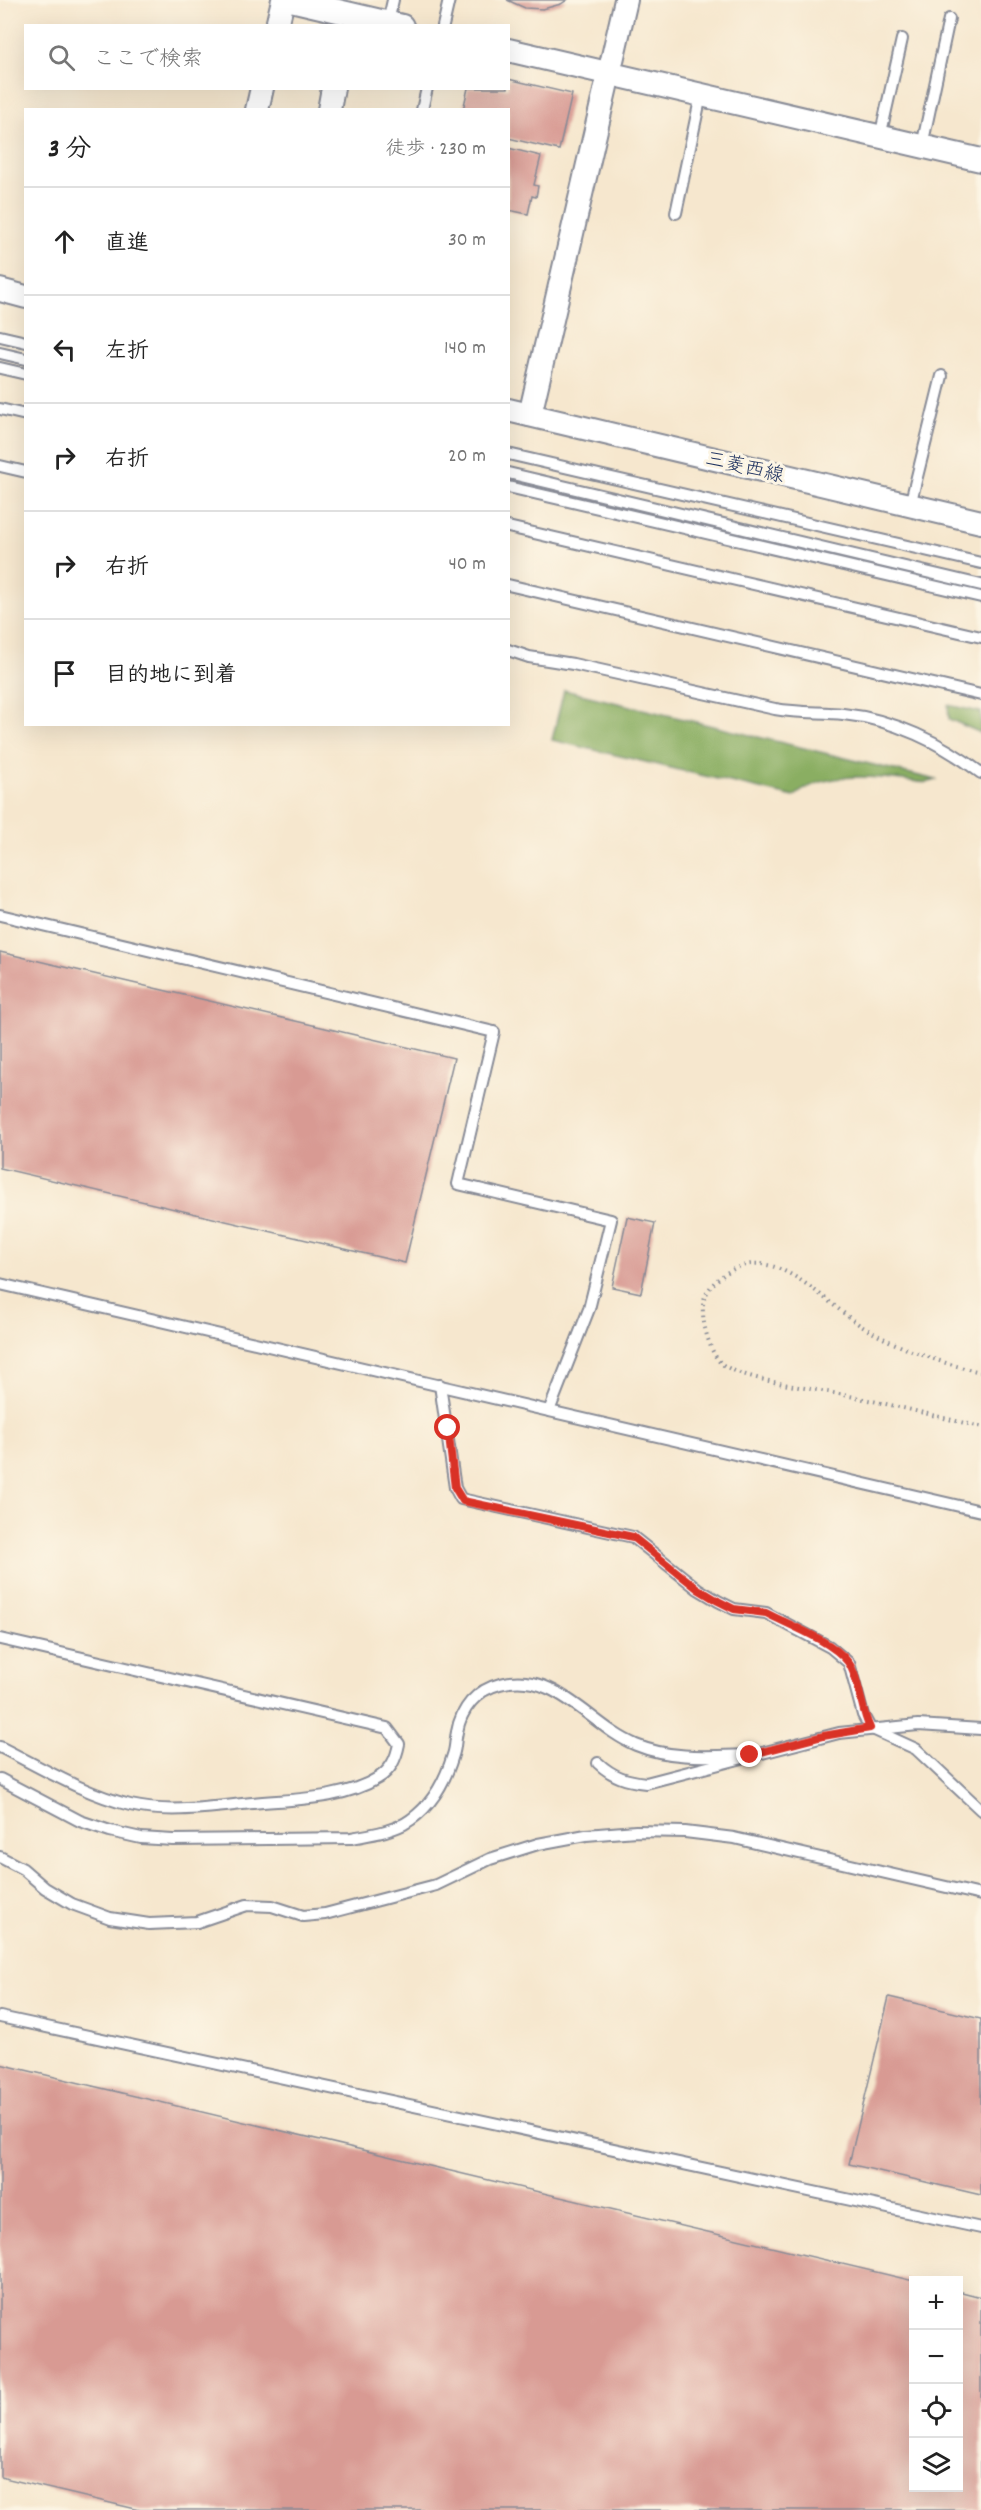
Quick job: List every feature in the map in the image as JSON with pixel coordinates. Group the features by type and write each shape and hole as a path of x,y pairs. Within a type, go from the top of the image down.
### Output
{"street":[{"path":"277,24 283,0"},
{"path":"291,0 395,24"},
{"path":"519,413 609,74 626,0"},
{"path":"510,50 981,160"},
{"path":"257,108 262,90"},
{"path":"329,108 333,90"},
{"path":"0,290 24,296"},
{"name":"三菱西線","path":"519,413 981,522"}],"lane":[{"path":"393,0 395,24"},
{"path":"443,24 449,0"},
{"path":"922,146 949,20"},
{"path":"880,137 902,39"},
{"path":"422,108 427,90"},
{"path":"676,213 701,95"},
{"path":"0,336 24,342"},
{"path":"0,353 24,359"},
{"path":"0,368 24,374"},
{"path":"910,505 942,376"},
{"path":"0,409 24,415"},
{"path":"510,454 981,563"},
{"path":"0,466 24,472"},
{"path":"510,473 981,585"},
{"path":"510,487 981,597"},
{"path":"510,527 981,637"},
{"path":"510,585 981,695"},
{"path":"510,651 529,657 573,664 782,710 845,714 874,720 929,740 981,773"},
{"path":"0,915 494,1032 458,1184 610,1220 590,1309 549,1410"},
{"path":"0,1284 981,1511"},
{"path":"440,1385 455,1488 461,1500 633,1537 698,1589 718,1601 734,1609 766,1613 830,1647 849,1663 863,1715 870,1728 916,1749 981,1810"},
{"path":"0,1639 387,1728 399,1744 396,1757 389,1769 365,1785 321,1796 180,1809 132,1805 102,1797 0,1747"},
{"path":"0,1779 80,1821 141,1838 173,1840 366,1836 403,1824 424,1809 432,1800 448,1770 464,1710 480,1692 499,1684 519,1681 540,1684 560,1693 611,1733 638,1746 672,1755 750,1755"},
{"path":"598,1763 615,1776 646,1783 823,1736 870,1728 918,1725 981,1729"},
{"path":"0,1857 23,1869 45,1888 72,1904 110,1918 149,1924 197,1922 247,1905 272,1906 303,1916 325,1914 436,1885 490,1859 538,1845 586,1835 636,1831 685,1832 734,1838 981,1895"},
{"path":"0,2017 981,2228"}],"path":[{"path":"981,1372 918,1354 886,1340 861,1326 779,1269 760,1264 742,1265 717,1279 703,1298 704,1324 710,1348 721,1364 744,1375 847,1395 981,1427"}],"green space":[{"path":"564,690 936,780 924,782 875,777 846,778 818,783 794,797 552,740"},
{"path":"948,705 981,712 981,733 949,719"}],"building":[{"path":"507,0 567,0 543,9 525,8"},
{"path":"510,79 572,94 559,150 510,138 510,108 463,108 468,90 510,90"},
{"path":"510,148 541,156 534,185 538,186 536,197 532,196 528,214 510,210"},
{"path":"0,952 454,1058 405,1263 0,1168"},
{"path":"627,1217 655,1223 641,1293 612,1287"},
{"path":"889,1997 981,2019 981,2195 849,2164"},
{"path":"0,2064 909,2280 909,2492 963,2492 963,2292 981,2297 981,2510 140,2510 0,2477"}],"route":[{"path":"448,1428 455,1488 461,1500 633,1537 698,1589 718,1601 734,1609 766,1613 830,1647 849,1663 863,1715 870,1728 839,1732 750,1755"}]}
